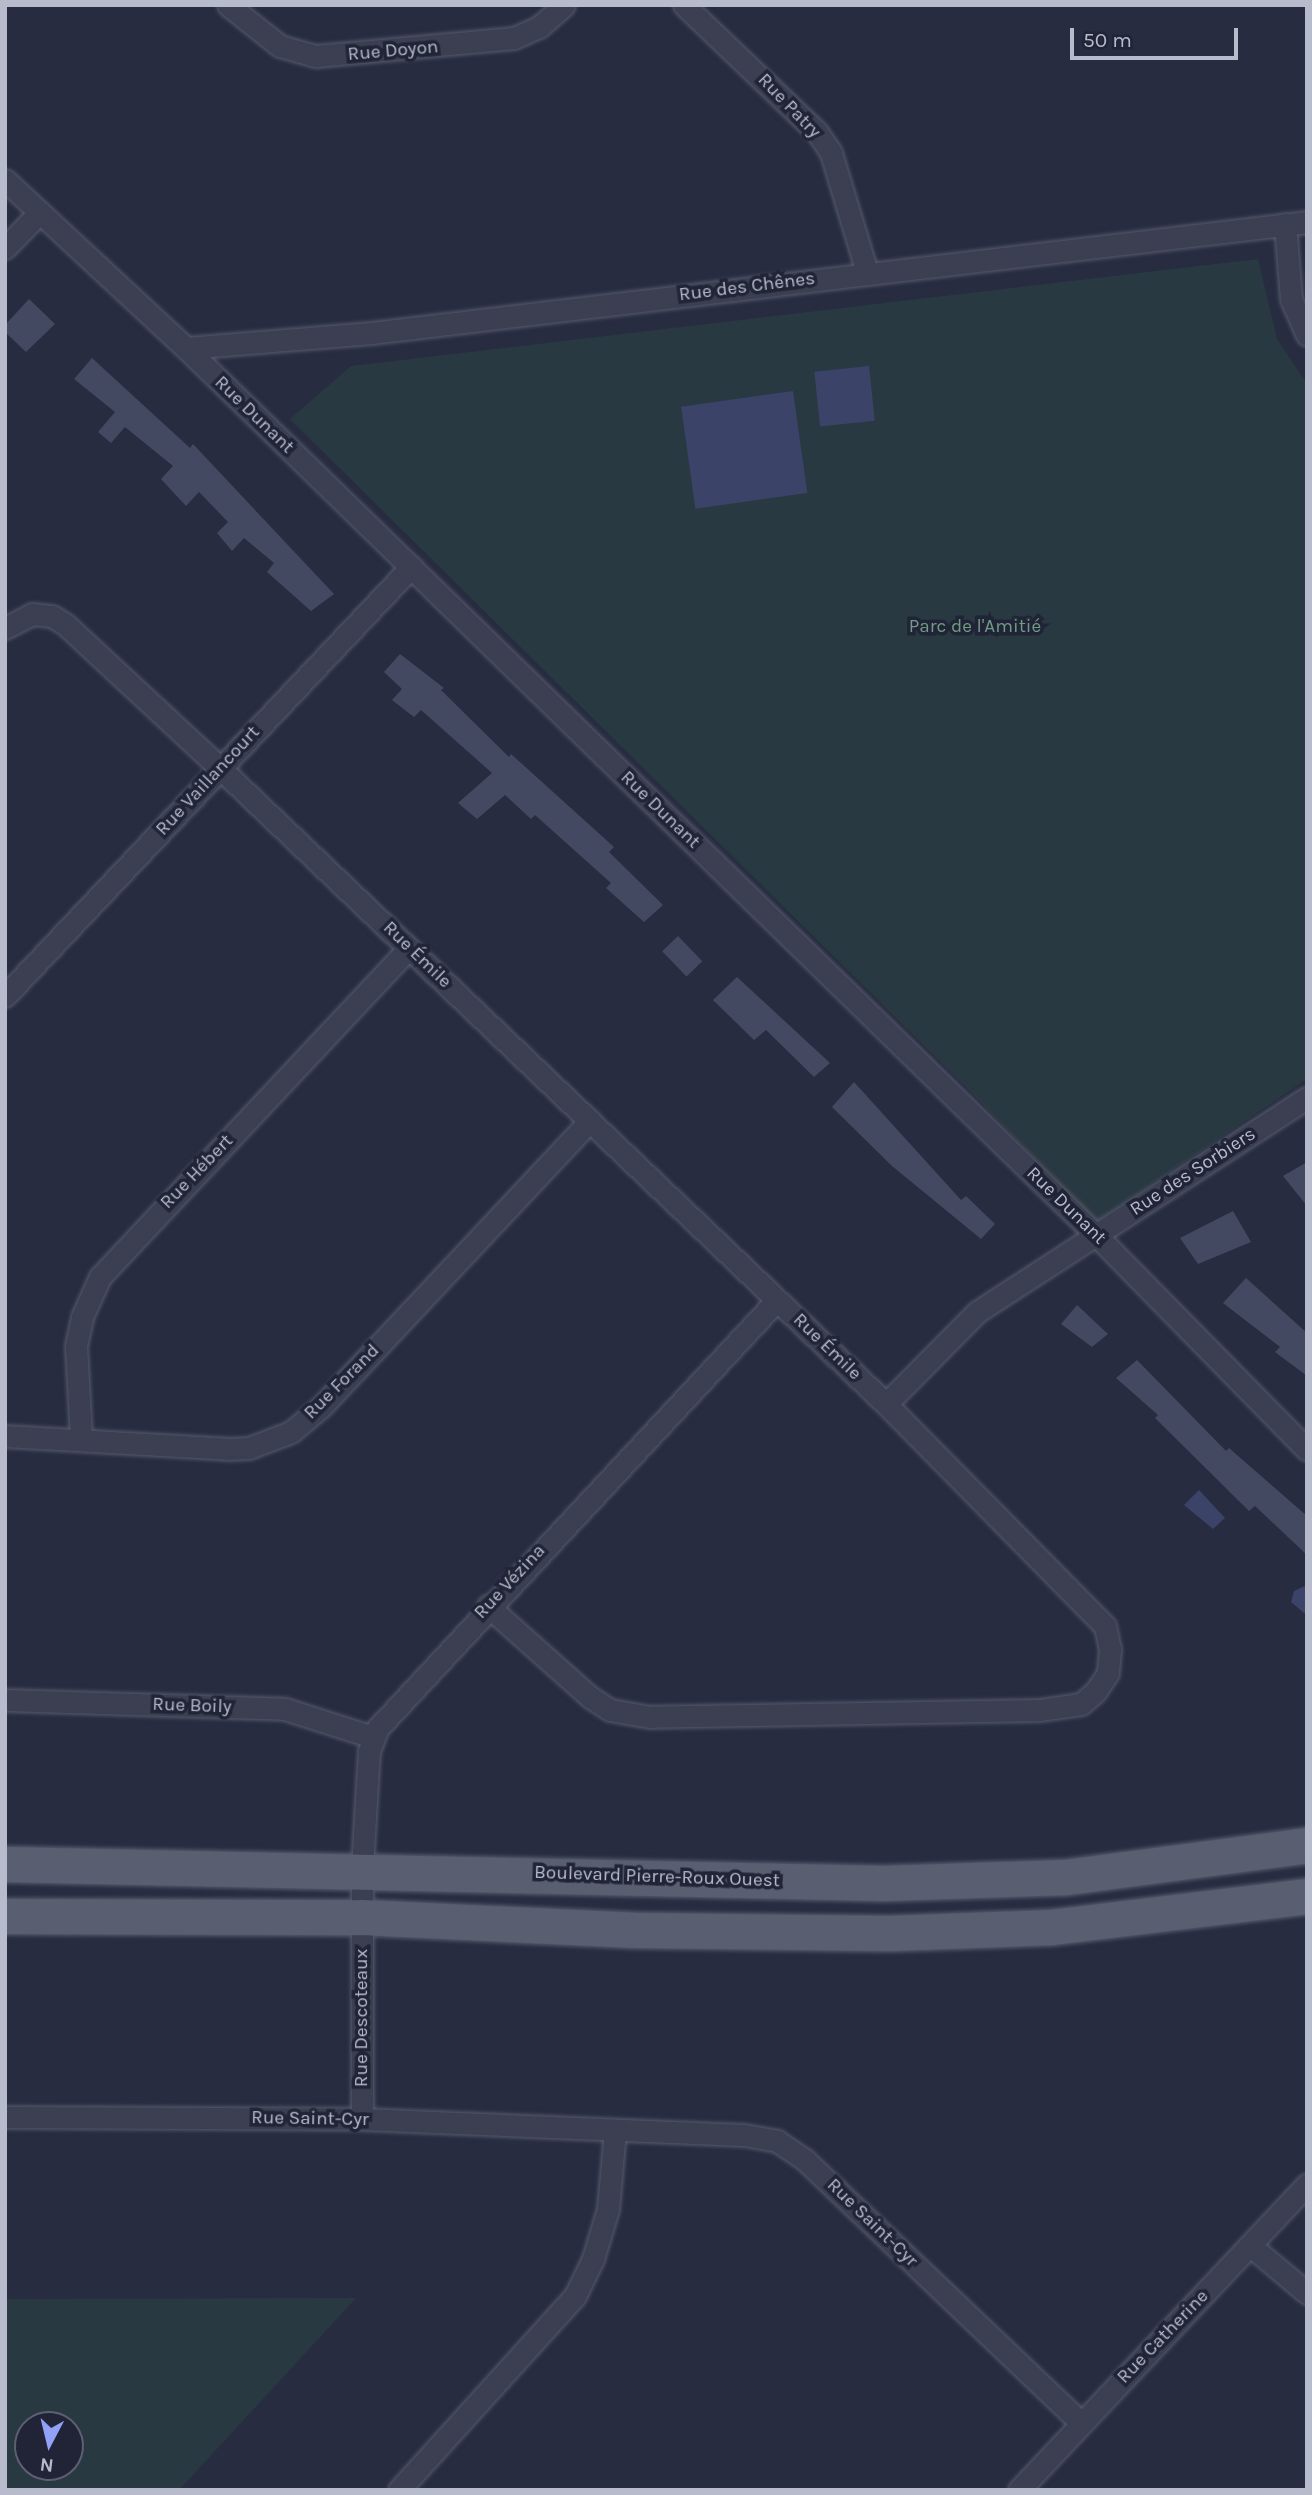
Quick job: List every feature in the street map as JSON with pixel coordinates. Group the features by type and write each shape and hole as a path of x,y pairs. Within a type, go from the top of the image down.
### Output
{"main road":[{"name":"Boulevard Pierre-Roux Ouest","path":"5,1864 362,1868 884,1883 1065,1877 1307,1845"},
{"path":"5,1916 361,1917 637,1930 889,1933 1051,1927 1307,1896"}],"street":[{"name":"Rue Doyon","path":"228,5 280,46 316,56 514,38 539,27 564,5"},
{"name":"Rue Patry","path":"684,5 817,132 831,153 867,272"},
{"name":"Rue Dunant","path":"5,180 186,348 1096,1235 1307,1450"},
{"path":"5,248 40,212"},
{"name":"Rue des Chênes","path":"186,348 371,333 867,272 1307,222"},
{"path":"1285,224 1291,299 1307,335"},
{"name":"Rue Vaillancourt","path":"5,996 411,567"},
{"name":"Rue Émile","path":"5,628 32,614 52,616 65,624 220,768 886,1404 1105,1626 1108,1673 1081,1704 1040,1710 626,1714 610,1710 575,1686 488,1606"},
{"name":"Rue Hébert","path":"81,1438 76,1346 82,1317 100,1278 409,948"},
{"name":"Rue des Sorbiers","path":"886,1404 977,1312 1307,1098"},
{"name":"Rue Forand","path":"5,1437 81,1438 228,1449 249,1448 291,1432 321,1407 590,1121"},
{"name":"Rue Vézina","path":"373,1737 408,1690 777,1300"},
{"name":"Rue Boily","path":"5,1700 285,1709 373,1737"},
{"path":"361,1917 362,1868 373,1737"},
{"name":"Rue Descoteaux","path":"361,1917 362,2119"},
{"name":"Rue Saint-Cyr","path":"5,2117 362,2119 744,2135 777,2141 805,2160 1080,2423"},
{"path":"399,2490 575,2295 593,2259 608,2208 615,2130"},
{"name":"Rue Catherine","path":"1018,2490 1252,2246 1307,2184"},
{"path":"1252,2246 1307,2293"}],"green space":[{"name":"Parc de l'Amitié","path":"1258,259 1277,339 1307,384 1307,1079 1096,1222 968,1089 290,419 351,366"},
{"path":"356,2298 179,2490 5,2490 5,2299"}],"water":[{"path":"869,366 875,421 820,426 814,372"},
{"path":"793,391 807,493 695,509 681,407"},
{"path":"1199,1490 1225,1518 1213,1529 1184,1505"},
{"path":"1307,1585 1307,1612 1304,1613 1291,1602 1294,1591"}],"building":[{"path":"29,299 55,324 26,352 5,332 5,325"},
{"path":"92,358 190,448 193,444 334,594 311,611 267,572 274,563 244,538 232,551 217,533 228,522 199,492 186,506 161,479 173,466 125,427 111,443 98,432 115,412 74,379"},
{"path":"400,654 444,688 441,690 509,757 511,754 614,847 609,852 663,905 644,922 606,888 611,883 535,815 531,819 505,795 477,819 458,803 492,773 421,710 414,717 392,700 402,689 384,672"},
{"path":"678,936 702,961 686,976 662,951"},
{"path":"737,977 830,1063 814,1077 766,1030 754,1040 713,1000"},
{"path":"854,1082 961,1200 966,1196 995,1224 981,1239 892,1166 832,1107"},
{"path":"1307,1162 1307,1206 1283,1176"},
{"path":"1233,1211 1251,1242 1198,1264 1180,1238"},
{"path":"1246,1278 1307,1333 1307,1376 1275,1352 1280,1347 1223,1303"},
{"path":"1077,1305 1108,1334 1092,1347 1061,1324"},
{"path":"1137,1360 1226,1451 1229,1448 1307,1516 1307,1555 1255,1506 1249,1511 1155,1418 1158,1415 1116,1378"}]}
